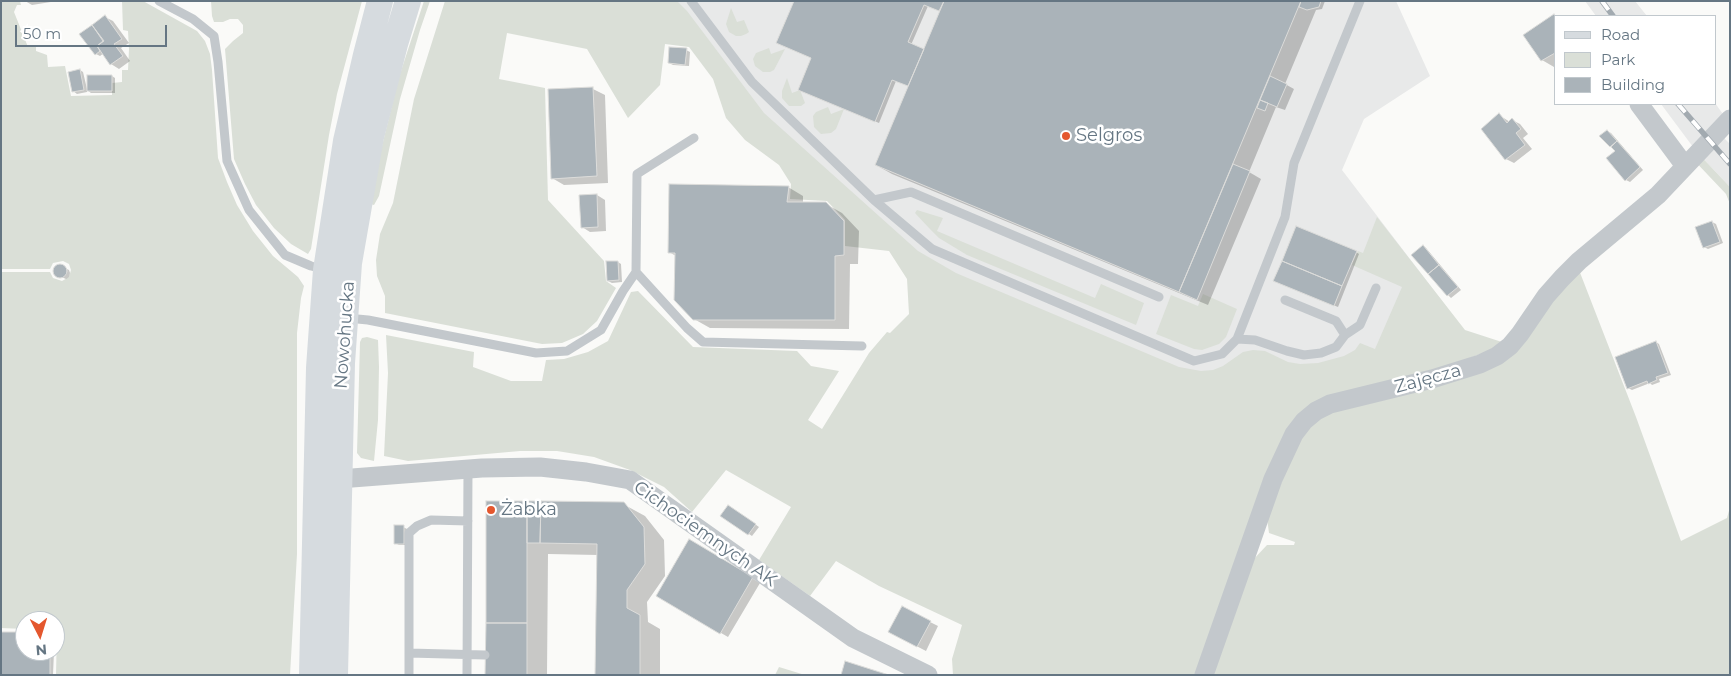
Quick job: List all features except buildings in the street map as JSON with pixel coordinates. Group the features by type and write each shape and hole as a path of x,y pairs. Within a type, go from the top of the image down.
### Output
{"main road":[{"name":"Nowohucka","path":"312,675 319,368 326,270 337,189 346,141 380,1"},
{"name":"Nowohucka","path":"335,675 344,318 353,237 371,138 394,44 408,1"}],"street":[{"path":"1640,105 1685,166"},
{"name":"Zajęcza","path":"1204,675 1273,479 1294,434 1304,421 1316,411 1330,404 1432,379 1480,364 1497,356 1510,346 1520,334 1546,296 1562,278 1658,195 1730,119"},
{"name":"Cichociemnych AK","path":"339,479 468,468 540,467 586,472 630,480 853,638 928,675"}],"lane":[{"path":"159,1 193,19 214,36 227,161 249,210 284,255 326,270"},
{"path":"691,1 752,82 874,200 932,249 1194,361 1222,354 1237,339 1285,217 1294,163 1360,1"},
{"path":"344,318 368,320 536,353 567,351 601,330 636,272 637,174 694,138"},
{"path":"874,200 911,192 1159,297"},
{"path":"636,272 687,328 703,342 862,346"},
{"path":"1237,339 1255,340 1304,354 1321,353 1336,347 1345,335 1360,326 1376,288"},
{"path":"1285,300 1336,321 1345,335"},
{"path":"467,675 468,468"},
{"path":"409,675 409,533 416,526 431,520 468,521"},
{"path":"409,653 485,655"}],"shaded area":[{"path":"580,1 1396,1 1430,76 1364,119 1342,170 1465,331 1319,370 1216,383 940,292 754,115 678,12"},
{"path":"1585,1 1635,1 1646,15 1595,15"},
{"path":"1716,104 1725,117 1722,136 1730,144 1730,187 1696,151 1662,105"}],"green space":[{"path":"1,1 20,1 21,5 17,5 14,12 28,47 36,47 36,51 47,55 48,67 65,66 71,96 112,95 112,83 122,82 122,70 128,70 129,49 128,31 123,30 122,1 143,1 197,31 205,41 210,54 218,158 227,182 237,205 253,231 273,256 298,277 304,286 297,333 297,554 290,675 56,675 56,661 65,661 65,611 15,611 15,629 1,628 1,272 50,272 53,278 62,281 69,277 71,270 69,264 63,261 53,263 50,269 1,269"},
{"path":"211,1 362,1 337,94 311,249 308,254 291,244 274,228 256,205 234,159 225,49 243,33 243,25 238,19 214,22"},
{"path":"424,1 430,1 400,99 379,196 374,205 370,204 399,77"},
{"path":"445,1 677,1 687,11 764,113 918,251 956,273 1179,367 1201,371 1213,370 1223,366 1243,352 1253,350 1265,351 1288,362 1300,364 1318,363 1344,356 1355,350 1360,343 1375,349 1402,287 1352,265 1358,251 1363,253 1377,217 1465,330 1508,344 1302,419 1196,675 953,675 952,659 962,625 879,586 836,561 810,596 759,560 791,507 726,470 692,512 664,487 630,470 594,457 557,451 520,451 408,461 384,456 388,373 386,335 474,352 473,367 511,381 542,381 546,360 564,359 588,352 608,341 631,292 638,291 693,347 797,351 811,366 839,371 808,420 822,429 869,353 887,332 890,333 909,314 907,279 889,251 845,246 845,220 827,201 790,199 791,184 779,165 745,140 726,118 713,79 689,47 665,44 660,85 628,118 587,49 507,33 499,79 545,88 548,200 604,261 606,281 616,288 597,321 583,334 562,343 542,344 385,313 385,296 377,276 376,260 380,234 393,203 414,99"},
{"path":"731,8 737,22 744,20 749,32 746,34 736,36 729,32 726,24"},
{"path":"769,48 771,54 785,49 774,70 763,72 755,66 753,59 756,53"},
{"path":"787,78 792,93 800,90 805,103 801,106 789,106 782,98 782,91"},
{"path":"828,107 831,114 844,109 836,129 831,133 821,134 814,127 813,116 816,112"},
{"path":"1696,151 1730,187 1730,204 1726,194 1690,156"},
{"path":"917,210 943,218 937,231 1095,298 1101,284 1144,303 1136,325 967,255 939,238 915,213"},
{"path":"1579,270 1636,417 1681,541 1727,518 1730,507 1730,675 1210,675 1252,561 1267,545 1294,545 1295,542 1269,533 1267,518 1301,434 1325,412 1486,368"},
{"path":"1203,294 1237,309 1226,337 1219,344 1202,350 1194,349 1156,334 1171,295 1198,306"},
{"path":"367,337 378,340 378,420 374,461 361,458 357,453 360,342 362,338"},
{"path":"779,667 805,675 775,675"}],"railway":[{"path":"1602,1 1612,15"},
{"path":"1679,105 1730,164"}],"place":[{"name":"Selgros","path":"1066,136"},
{"name":"Żabka","path":"491,510"}]}
